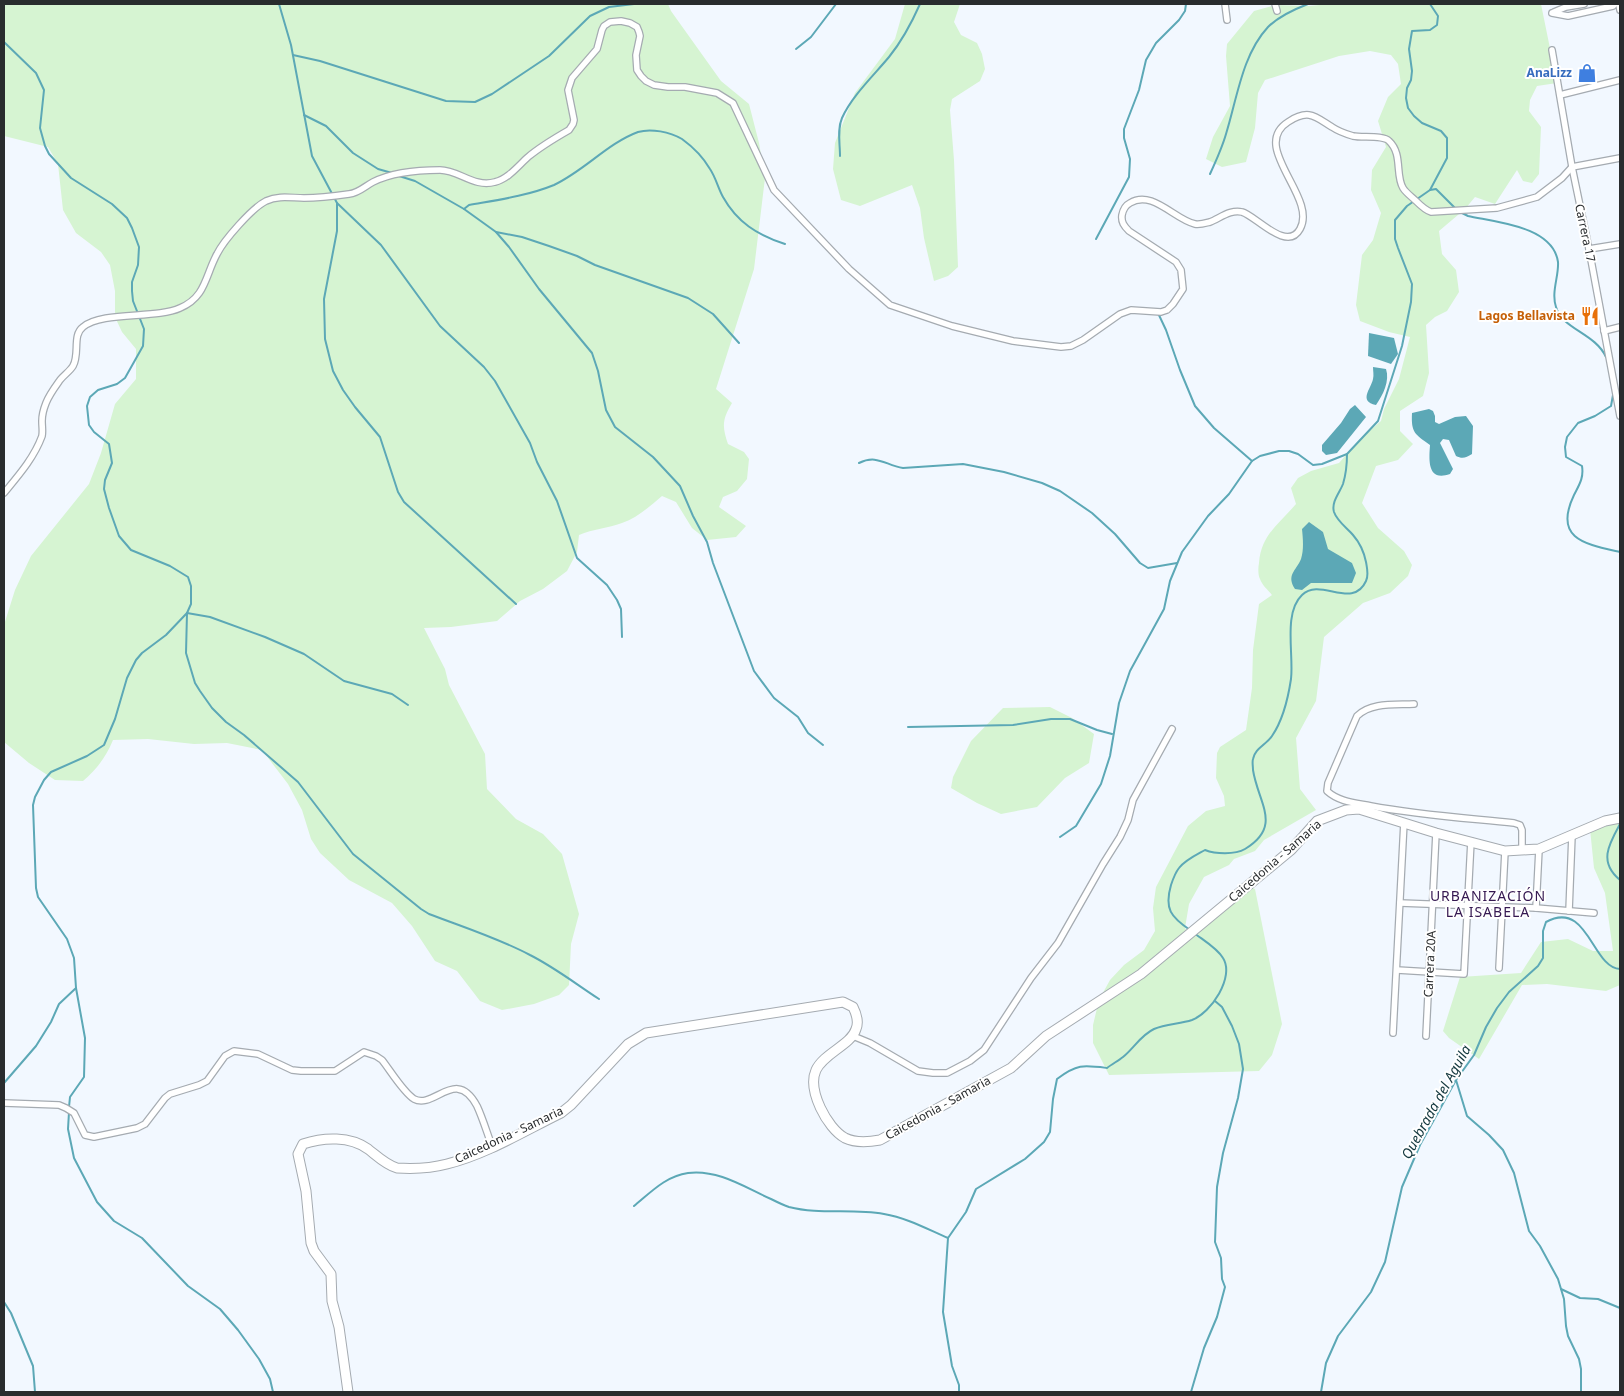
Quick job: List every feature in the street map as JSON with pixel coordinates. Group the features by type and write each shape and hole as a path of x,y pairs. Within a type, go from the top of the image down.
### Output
{"street":[{"path":"1225,4 1227,20"},
{"path":"1275,4 1277,11"},
{"path":"1584,4 1566,7 1552,13 1568,16 1617,4 1620,10"},
{"path":"4,493 37,448 43,434 42,420 46,402 60,380 73,367 77,353 76,336 82,327 104,319 164,313 179,309 194,300 202,290 217,253 233,231 266,202 282,196 305,198 350,194 358,192 372,182 388,176 418,170 444,170 476,182 486,184 497,182 509,175 536,151 569,130 574,120 568,90 572,78 597,48 602,30 610,22 621,21 637,27 640,36 636,55 637,70 646,81 668,87 685,87 717,93 733,103 774,190 849,269 890,305 952,326 1013,341 1060,347 1071,346 1083,340 1120,314 1131,310 1161,312 1174,304 1183,289 1183,280 1179,266 1176,262 1129,231 1121,220 1123,211 1128,204 1136,200 1148,200 1158,204 1187,222 1197,225 1233,212 1243,212 1260,225 1283,236 1292,236 1299,231 1302,224 1302,209 1298,196 1277,154 1276,141 1278,132 1285,123 1299,116 1309,114 1322,120 1334,129 1352,136 1384,138 1389,141 1397,155 1403,188 1425,210 1431,212 1497,208 1537,197 1562,178 1572,167 1620,158"},
{"name":"Carrera 17","path":"1552,50 1572,167 1620,416"},
{"path":"1560,95 1620,80"},
{"path":"1589,249 1620,244"},
{"path":"1604,331 1620,328"},
{"path":"1414,704 1374,706 1363,710 1357,716 1328,783 1327,791 1333,796 1349,802 1403,812 1514,823 1520,825 1522,830 1522,851"},
{"path":"853,1036 870,1043 918,1071 933,1073 947,1073 970,1062 984,1050 1031,978 1058,943 1120,837 1128,820 1133,800 1172,729"},
{"name":"Caicedonia - Samaria","path":"348,1392 339,1327 332,1301 331,1274 314,1251 311,1243 306,1191 298,1154 303,1144 325,1139 347,1139 361,1144 390,1166 406,1168 446,1164 464,1159 561,1113 571,1106 628,1044 646,1033 843,1002 853,1007 857,1028 853,1036 824,1059 816,1072 815,1094 825,1115 839,1134 856,1141 880,1140 1011,1068 1046,1036 1141,974 1291,850 1317,821 1346,810 1359,809 1436,833 1505,850 1522,851 1539,849 1605,822 1620,818"},
{"path":"1394,1033 1404,822"},
{"name":"Carrera 20A","path":"1426,1036 1436,833"},
{"path":"1568,911 1572,835"},
{"path":"1396,970 1464,974 1471,842"},
{"path":"1536,908 1539,849"},
{"path":"1499,968 1505,850"},
{"path":"1400,903 1536,908 1594,913"},
{"path":"4,1103 59,1105 74,1113 85,1135 94,1137 137,1128 145,1124 170,1094 207,1081 228,1052 242,1051 258,1054 292,1070 329,1071 335,1071 364,1052 382,1060 407,1093 415,1099 421,1101 431,1099 441,1092 455,1089 463,1090 477,1106 492,1146"}],"green space":[{"path":"4,4 668,4 721,81 749,104 759,143 765,178 754,269 716,389 732,403 724,423 728,444 744,452 749,459 747,479 737,491 723,497 719,507 746,526 736,537 707,540 692,528 676,502 662,496 643,512 627,521 579,535 577,552 567,571 543,589 520,601 497,621 451,627 424,628 445,669 449,685 485,754 487,789 516,819 543,834 562,854 579,914 571,944 569,985 559,995 534,1004 502,1010 480,1001 457,971 435,961 412,926 392,903 349,880 320,853 311,839 302,810 288,784 262,750 227,743 194,744 148,739 113,740 101,762 83,781 55,780 29,763 4,742 4,625 15,590 31,556 89,484 101,453 115,404 136,379 136,349 122,332 115,317 115,291 110,265 101,252 76,233 63,210 58,164 48,147 4,136"},
{"path":"905,4 960,4 954,22 961,35 977,43 982,54 985,69 980,81 952,99 950,110 958,267 948,276 934,281 924,238 920,208 912,185 860,206 841,200 833,169 835,143 855,93 895,39"},
{"path":"1330,4 1541,4 1557,83 1537,86 1530,100 1529,111 1541,127 1539,174 1532,183 1523,181 1517,170 1495,204 1475,197 1465,209 1439,231 1442,254 1456,270 1459,292 1447,311 1435,317 1426,325 1429,373 1423,396 1400,411 1400,431 1413,444 1398,460 1376,466 1362,503 1378,528 1404,551 1412,565 1408,576 1390,593 1363,603 1324,637 1316,701 1296,738 1300,789 1316,810 1264,840 1255,851 1234,859 1229,865 1204,877 1189,904 1185,928 1188,933 1246,885 1255,889 1282,1024 1272,1055 1259,1071 1109,1075 1093,1043 1093,1025 1099,1000 1110,980 1124,965 1144,950 1155,931 1153,908 1156,887 1188,826 1206,811 1225,806 1224,796 1216,778 1217,753 1220,747 1246,730 1252,688 1253,650 1259,604 1272,595 1262,583 1258,571 1263,545 1272,530 1296,504 1291,488 1298,478 1311,471 1339,463 1360,439 1381,421 1384,409 1399,379 1410,337 1389,332 1360,321 1356,305 1362,255 1373,240 1381,213 1371,190 1372,170 1386,147 1378,121 1388,97 1401,84 1398,64 1391,55 1370,51 1339,56 1265,80 1258,93 1255,128 1246,162 1222,167 1206,159 1213,137 1230,106 1226,56 1227,44 1254,11 1276,5 1309,6"},
{"path":"1050,707 1072,718 1094,734 1089,763 1065,778 1037,807 1001,814 951,788 953,777 971,741 1003,708"},
{"path":"1618,817 1620,824 1620,985 1606,991 1547,984 1522,985 1479,1059 1449,1038 1443,1031 1460,977 1521,973 1541,942 1568,939 1593,951 1613,951 1605,893 1594,868 1590,829"}],"water":[{"path":"1369,333 1394,338 1398,354 1391,364 1368,356"},
{"path":"1373,367 1386,369 1387,374 1385,388 1376,405 1368,401 1367,398 1373,379"},
{"path":"1355,405 1366,417 1337,453 1326,455 1322,451 1322,445"},
{"path":"1429,409 1433,411 1435,422 1439,424 1455,417 1466,416 1473,426 1472,454 1462,458 1456,456 1449,440 1443,439 1440,443 1453,469 1450,474 1442,476 1433,472 1429,457 1430,445 1417,435 1413,429 1412,413"},
{"path":"1309,522 1323,532 1328,549 1352,563 1356,573 1352,583 1311,583 1302,590 1295,589 1291,580 1302,556 1302,529"}],"waterway":[{"path":"279,4 291,45 312,156 337,203 381,245 440,326 484,367 495,381 530,443 537,462 557,501 577,558 607,585 617,600 621,609 622,637"},
{"path":"293,55 320,61 446,101 475,102 492,94 549,56 590,16 609,7 634,4"},
{"path":"796,49 811,37 836,4"},
{"path":"840,156 840,127 846,110 857,94 889,57 920,4"},
{"path":"1096,239 1129,177 1130,159 1124,138 1124,129 1139,90 1146,60 1156,43 1179,20 1185,11 1186,4"},
{"path":"1210,174 1224,139 1246,64 1259,38 1277,19 1308,4"},
{"path":"1190,930 1178,921 1171,912 1168,900 1175,874 1181,865 1205,850 1225,853 1241,851 1256,840 1263,832 1266,823 1263,803 1253,770 1253,760 1258,749 1270,739 1276,730 1287,702 1292,669 1291,623 1296,603 1309,590 1318,589 1353,593 1360,589 1367,579 1365,558 1358,541 1337,518 1333,508 1344,480 1347,454 1378,421 1402,346 1411,302 1412,284 1395,239 1395,220 1407,206 1430,190 1447,158 1447,138 1441,131 1422,123 1414,116 1408,108 1406,98 1412,71 1409,49 1412,31 1430,30 1437,25 1438,16 1430,4"},
{"path":"4,42 36,73 44,90 40,128 49,154 71,178 112,204 127,218 139,247 138,265 132,282 132,291 133,301 144,329 143,346 125,378 117,384 98,390 90,397 87,406 89,425 94,432 109,444 112,463 105,480 104,489 119,536 131,550 170,566 188,577 191,586 191,604 187,613 186,653 195,683 212,708 226,722 244,735 298,782 353,854 421,909 530,955 599,999"},
{"path":"304,115 326,126 353,153 378,169 392,173"},
{"path":"464,209 469,205 523,195 554,185 627,137 638,132 654,131 677,137 690,145 707,165 723,197 735,214 757,232 785,244"},
{"path":"399,176 415,181 464,209 496,232 539,289 592,353 598,371 606,410 615,427 653,457 680,486 707,542 713,563 754,671 774,698 798,717 808,733 823,745"},
{"name":"Quebrada del Aguila","path":"1430,190 1436,189 1456,209"},
{"path":"337,203 337,231 324,299 325,339 333,371 355,407 380,437 398,492 404,502 516,604"},
{"name":"Quebrada del Aguila","path":"1462,213 1521,228 1546,240 1554,250 1558,262 1554,296 1559,314 1565,321 1594,342 1606,357"},
{"path":"496,232 522,237 549,246 595,265 688,298 713,314 739,343"},
{"path":"1158,313 1195,406 1214,428 1252,461"},
{"name":"Quebrada del Aguila","path":"1613,395 1611,406 1595,416 1578,423 1567,437 1566,457 1582,466 1581,481 1574,495 1567,521 1570,530 1576,537 1595,546 1620,552"},
{"path":"1060,837 1076,826 1101,784 1110,756 1119,703 1130,671 1164,609 1170,581 1182,552 1208,516 1229,494 1252,461 1260,456 1279,451 1289,451 1298,454 1313,465 1322,464 1347,454"},
{"path":"859,463 876,460 903,468 963,464 1004,472 1042,483 1060,491 1092,513 1115,534 1140,563 1148,568 1177,563"},
{"path":"187,613 210,617 265,637 304,654 344,681 392,694 408,705"},
{"path":"69,1107 70,1097 84,1077 85,1038 76,988 74,958 67,939 38,897 36,888 33,805 44,780 51,772 87,756 104,745 115,719 127,678 136,660 142,653 166,635 187,613"},
{"path":"908,727 1013,725 1051,719 1070,719 1112,734"},
{"name":"Quebrada del Aguila","path":"1620,824 1609,846 1607,860 1613,873 1620,880"},
{"name":"Quebrada del Aguila","path":"1321,1392 1326,1363 1338,1336 1371,1292 1385,1262 1402,1187 1420,1145 1456,1080 1474,1055 1486,1027 1497,1008 1509,992 1538,966 1543,958 1543,931 1546,922 1560,917 1571,920 1580,926 1603,958 1611,966 1620,969"},
{"path":"959,1392 959,1385 952,1366 943,1312 948,1238 966,1212 976,1189 1025,1159 1044,1142 1050,1132 1057,1079 1075,1068 1092,1066 1107,1068 1123,1057 1141,1038 1154,1029 1192,1020 1207,1010 1219,994 1226,975 1226,966 1223,958 1217,951 1194,933"},
{"path":"4,1083 36,1046 51,1022 59,1004 76,988"},
{"path":"1191,1392 1204,1348 1217,1317 1225,1287 1222,1279 1221,1258 1215,1242 1217,1187 1243,1069 1239,1044 1232,1026 1222,1007 1215,1001"},
{"path":"1456,1080 1467,1116 1503,1150 1514,1173 1529,1231 1540,1246 1558,1279 1564,1299 1568,1336 1579,1359 1581,1392"},
{"path":"69,1112 68,1129 74,1158 97,1202 114,1221 142,1238 188,1286 220,1309 259,1359 270,1379 273,1392"},
{"path":"634,1206 659,1185 673,1177 688,1173 710,1174 731,1180 789,1207 812,1211 884,1214 909,1221 948,1238"},
{"path":"1561,1289 1580,1298 1598,1299 1620,1308"},
{"path":"4,1302 11,1313 33,1366 35,1392"}],"place":[{"name":"AnaLizz","path":"1587,73"},
{"name":"Lagos Bellavista","path":"1590,316"}],"district":[{"name":"URBANIZACIÓN LA ISABELA","path":"1488,904"}]}
